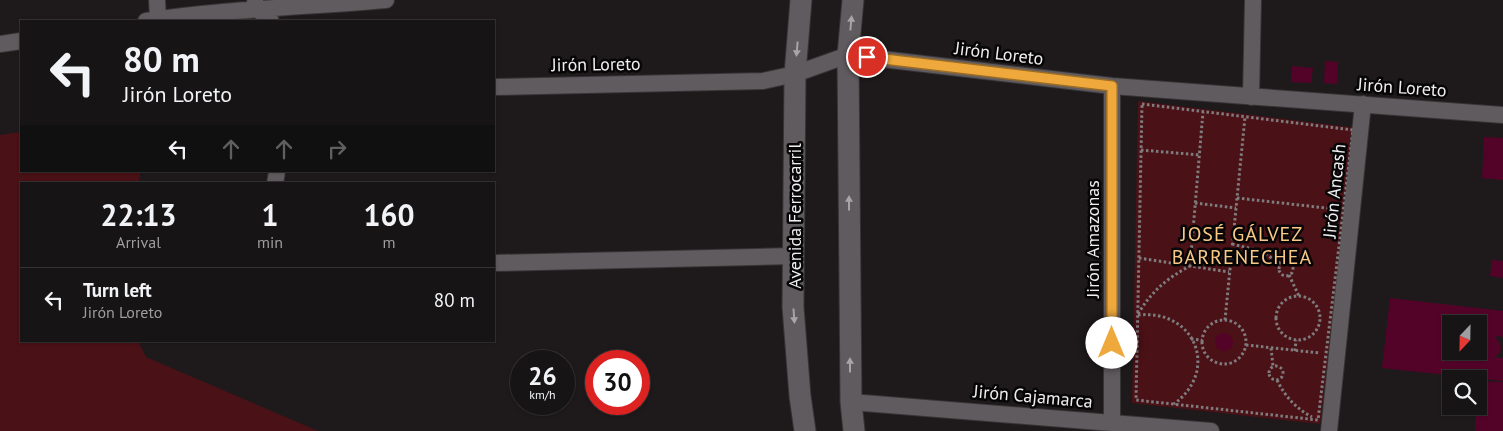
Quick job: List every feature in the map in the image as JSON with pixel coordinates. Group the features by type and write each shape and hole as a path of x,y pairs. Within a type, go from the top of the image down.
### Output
{"street":[{"path":"157,0 152,20 255,4 312,6 386,0"},
{"name":"Avenida Ferrocarril","path":"801,0 795,74 793,307 800,396 805,431"},
{"path":"853,0 848,55 850,402 854,431"},
{"path":"1251,97 1253,0"},
{"path":"255,4 270,20"},
{"path":"0,44 20,41"},
{"name":"Jirón Loreto","path":"495,87 763,81 795,74 848,55 1112,86 1503,115"},
{"name":"Jirón Amazonas","path":"1112,86 1112,422"},
{"name":"Jirón Ancash","path":"1322,426 1363,104"},
{"path":"495,263 793,256"},
{"name":"Jirón Cajamarca","path":"850,402 1211,431"}],"path":[{"path":"1159,106 1142,104 1136,400 1322,426"},
{"path":"1190,266 1203,112"},
{"path":"1225,320 1245,117"},
{"path":"1253,118 1353,130 1326,354 1322,426"},
{"path":"1141,150 1200,155"},
{"path":"1237,198 1343,210"},
{"path":"1195,203 1236,208"},
{"path":"1232,244 1261,251 1280,264"},
{"path":"1138,258 1229,272"},
{"path":"1280,264 1286,261 1293,266 1293,271 1289,275"},
{"path":"1280,264 1279,271 1282,274 1289,275"},
{"path":"1137,315 1144,303 1162,283 1190,266"},
{"path":"1289,275 1299,296"},
{"path":"1299,296 1307,298 1314,304 1320,320 1318,328 1312,335 1305,339 1296,340 1288,338 1281,332 1277,325 1276,316 1278,308 1283,302 1290,297 1299,296"},
{"path":"1137,315 1161,315 1182,327 1192,339 1198,358 1198,369 1195,379 1183,398 1174,404"},
{"path":"1225,320 1233,322 1240,327 1244,334 1246,345 1239,358 1224,364 1215,362 1208,357 1202,340 1209,326 1225,320"},
{"path":"1192,339 1202,340"},
{"path":"1295,350 1296,340"},
{"path":"1246,345 1326,354"},
{"path":"1271,348 1273,366 1270,369 1270,378 1273,380 1281,379 1284,373 1280,367 1273,366"},
{"path":"1278,380 1285,394 1294,405 1322,426"}],"shaded area":[{"path":"1138,101 1357,128 1320,424 1132,403"},
{"path":"20,132 20,172 141,172 138,182 20,182 20,342 138,342 146,357 318,431 0,431 0,135"}],"building":[{"path":"1325,61 1338,62 1337,84 1324,83"},
{"path":"1292,66 1313,68 1311,83 1291,82"},
{"path":"1484,137 1503,138 1503,180 1482,178"},
{"path":"1492,260 1503,261 1503,278 1490,276"},
{"path":"1390,298 1503,311 1503,337 1495,336 1501,349 1499,354 1494,357 1503,358 1503,381 1487,379 1487,370 1442,370 1442,374 1382,368"},
{"path":"1224,333 1230,336 1233,342 1230,348 1224,351 1218,348 1215,342 1218,336"},
{"path":"1487,381 1503,382 1503,431 1475,431 1476,415 1487,415"}],"district":[{"name":"JOSÉ GÁLVEZ BARRENECHEA","path":"1242,246"}],"route":[{"path":"867,57 1112,86 1112,343"}]}
